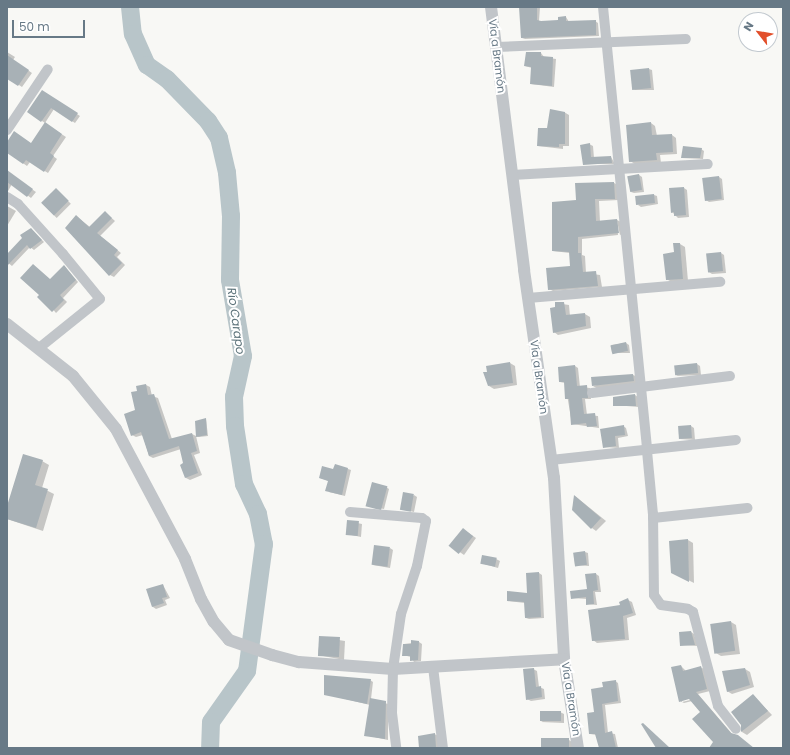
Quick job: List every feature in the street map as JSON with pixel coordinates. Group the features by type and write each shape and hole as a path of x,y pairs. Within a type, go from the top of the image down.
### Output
{"street":[{"name":"Vía a Bramón","path":"491,7 528,298 551,460 564,659 578,748"},
{"path":"603,7 647,451 652,518 655,599 661,604 688,609 693,612 718,706 736,729"},
{"path":"496,47 686,39"},
{"path":"7,130 48,69"},
{"path":"512,175 708,164"},
{"path":"7,197 18,204 63,254 100,299 39,348"},
{"path":"528,298 720,282"},
{"path":"7,324 73,376 116,429 185,559 201,599 214,622 228,640 272,656 299,662 393,669 564,659"},
{"path":"592,393 730,376"},
{"path":"551,460 647,451 736,440"},
{"path":"652,518 748,508"},
{"path":"350,512 422,518 426,521 417,566 401,614 393,669 392,713 396,748"},
{"path":"433,667 443,748"}],"building":[{"path":"519,7 537,7 537,20 541,21 558,20 558,17 566,16 566,21 596,20 596,35 521,38"},
{"path":"526,52 541,52 541,56 553,57 552,86 530,84 531,67 524,66"},
{"path":"7,55 29,70 18,86 7,79"},
{"path":"649,68 651,88 632,90 630,70"},
{"path":"42,90 78,113 72,122 51,108 41,122 27,112"},
{"path":"550,109 565,112 565,144 559,144 559,147 537,146 538,128 547,128"},
{"path":"45,122 62,134 50,153 54,156 44,172 26,160 23,164 7,153 7,142 14,131 31,143"},
{"path":"651,122 652,135 672,134 673,152 656,153 657,160 629,162 626,125"},
{"path":"590,143 591,157 611,156 612,163 583,165 580,145"},
{"path":"683,146 702,148 700,158 681,158"},
{"path":"7,170 33,189 27,197 7,182"},
{"path":"639,174 642,190 630,192 627,176"},
{"path":"719,176 722,199 705,201 702,178"},
{"path":"614,182 615,199 595,199 596,221 617,219 619,233 578,237 578,253 581,253 583,272 596,271 598,286 548,290 546,268 570,266 569,252 552,251 552,202 576,200 575,183"},
{"path":"684,187 686,215 674,216 674,212 671,213 669,188"},
{"path":"56,188 69,201 54,216 41,203"},
{"path":"654,194 655,203 636,205 635,196"},
{"path":"105,211 112,218 97,233 118,250 114,255 122,263 109,276 65,228 76,215 89,227"},
{"path":"31,228 42,240 30,249 27,245 7,266 7,254 22,238 20,235"},
{"path":"673,243 680,243 683,279 666,280 663,254 674,252"},
{"path":"721,252 723,271 708,272 706,254"},
{"path":"33,264 50,279 64,265 76,280 60,295 64,300 52,312 37,297 39,295 20,278"},
{"path":"555,302 564,302 566,315 585,313 586,326 553,333 550,308 555,307"},
{"path":"626,342 628,351 612,354 610,346"},
{"path":"510,362 513,383 488,386 483,372 487,372 486,366"},
{"path":"697,363 698,373 675,375 674,365"},
{"path":"575,365 577,386 587,385 588,398 582,398 584,414 595,413 597,426 587,427 586,423 571,425 569,399 565,399 564,382 559,382 558,367"},
{"path":"633,374 634,381 592,386 591,377"},
{"path":"146,384 148,395 154,394 169,439 192,433 197,451 191,453 198,473 185,478 180,465 183,463 179,446 149,456 141,432 131,436 124,414 135,410 131,392 137,391 136,386"},
{"path":"635,394 636,406 613,406 613,397"},
{"path":"206,418 207,435 196,437 195,421"},
{"path":"624,425 625,435 615,436 616,446 603,448 600,429"},
{"path":"691,425 692,438 679,439 678,426"},
{"path":"23,454 43,460 35,485 48,489 36,528 7,519 7,506"},
{"path":"335,464 348,468 342,495 325,491 328,481 319,478 322,466 333,469"},
{"path":"372,482 387,486 381,510 366,506"},
{"path":"403,492 414,494 411,512 400,510"},
{"path":"574,495 601,518 591,529 572,510"},
{"path":"347,520 359,521 358,536 346,535"},
{"path":"463,528 473,536 459,554 449,546"},
{"path":"688,539 689,582 671,573 669,541"},
{"path":"374,545 390,547 387,567 372,565"},
{"path":"585,551 587,565 575,567 573,553"},
{"path":"482,555 497,558 495,567 480,564"},
{"path":"539,572 541,617 525,618 524,602 507,601 507,591 527,593 526,573"},
{"path":"596,573 598,590 593,591 594,604 586,605 586,597 571,599 570,591 587,589 585,574"},
{"path":"163,584 167,597 162,598 164,603 152,607 146,589"},
{"path":"628,598 633,613 623,616 625,639 592,641 588,610 620,605 619,602"},
{"path":"731,621 735,651 714,654 710,624"},
{"path":"691,631 695,645 680,646 679,632"},
{"path":"319,636 340,637 339,657 318,656"},
{"path":"411,640 419,641 418,660 410,661 410,656 402,656 403,644 411,644"},
{"path":"681,665 683,671 701,666 707,689 696,692 731,733 738,735 754,748 709,748 713,742 692,719 700,712 689,699 679,702 671,667"},
{"path":"534,668 536,687 541,686 542,697 526,700 523,669"},
{"path":"745,668 750,685 727,692 722,671"},
{"path":"324,675 371,679 367,704 324,695"},
{"path":"616,680 618,701 602,704 605,733 612,731 616,748 599,748 595,734 589,734 587,713 594,712 591,689 603,687 602,682"},
{"path":"753,694 768,711 741,732 741,725 731,712"},
{"path":"370,698 386,701 385,739 364,736"},
{"path":"540,711 561,711 561,721 540,721"},
{"path":"643,723 670,748 656,748 641,724"},
{"path":"435,733 436,748 419,748 418,736"},
{"path":"541,738 569,738 569,748 541,748"}],"waterway":[{"name":"Río Carapo","path":"130,7 133,34 147,65 167,79 208,121 219,138 227,173 231,216 230,280 243,356 234,397 235,426 244,484 258,514 264,544 247,671 211,722 210,748"}]}
